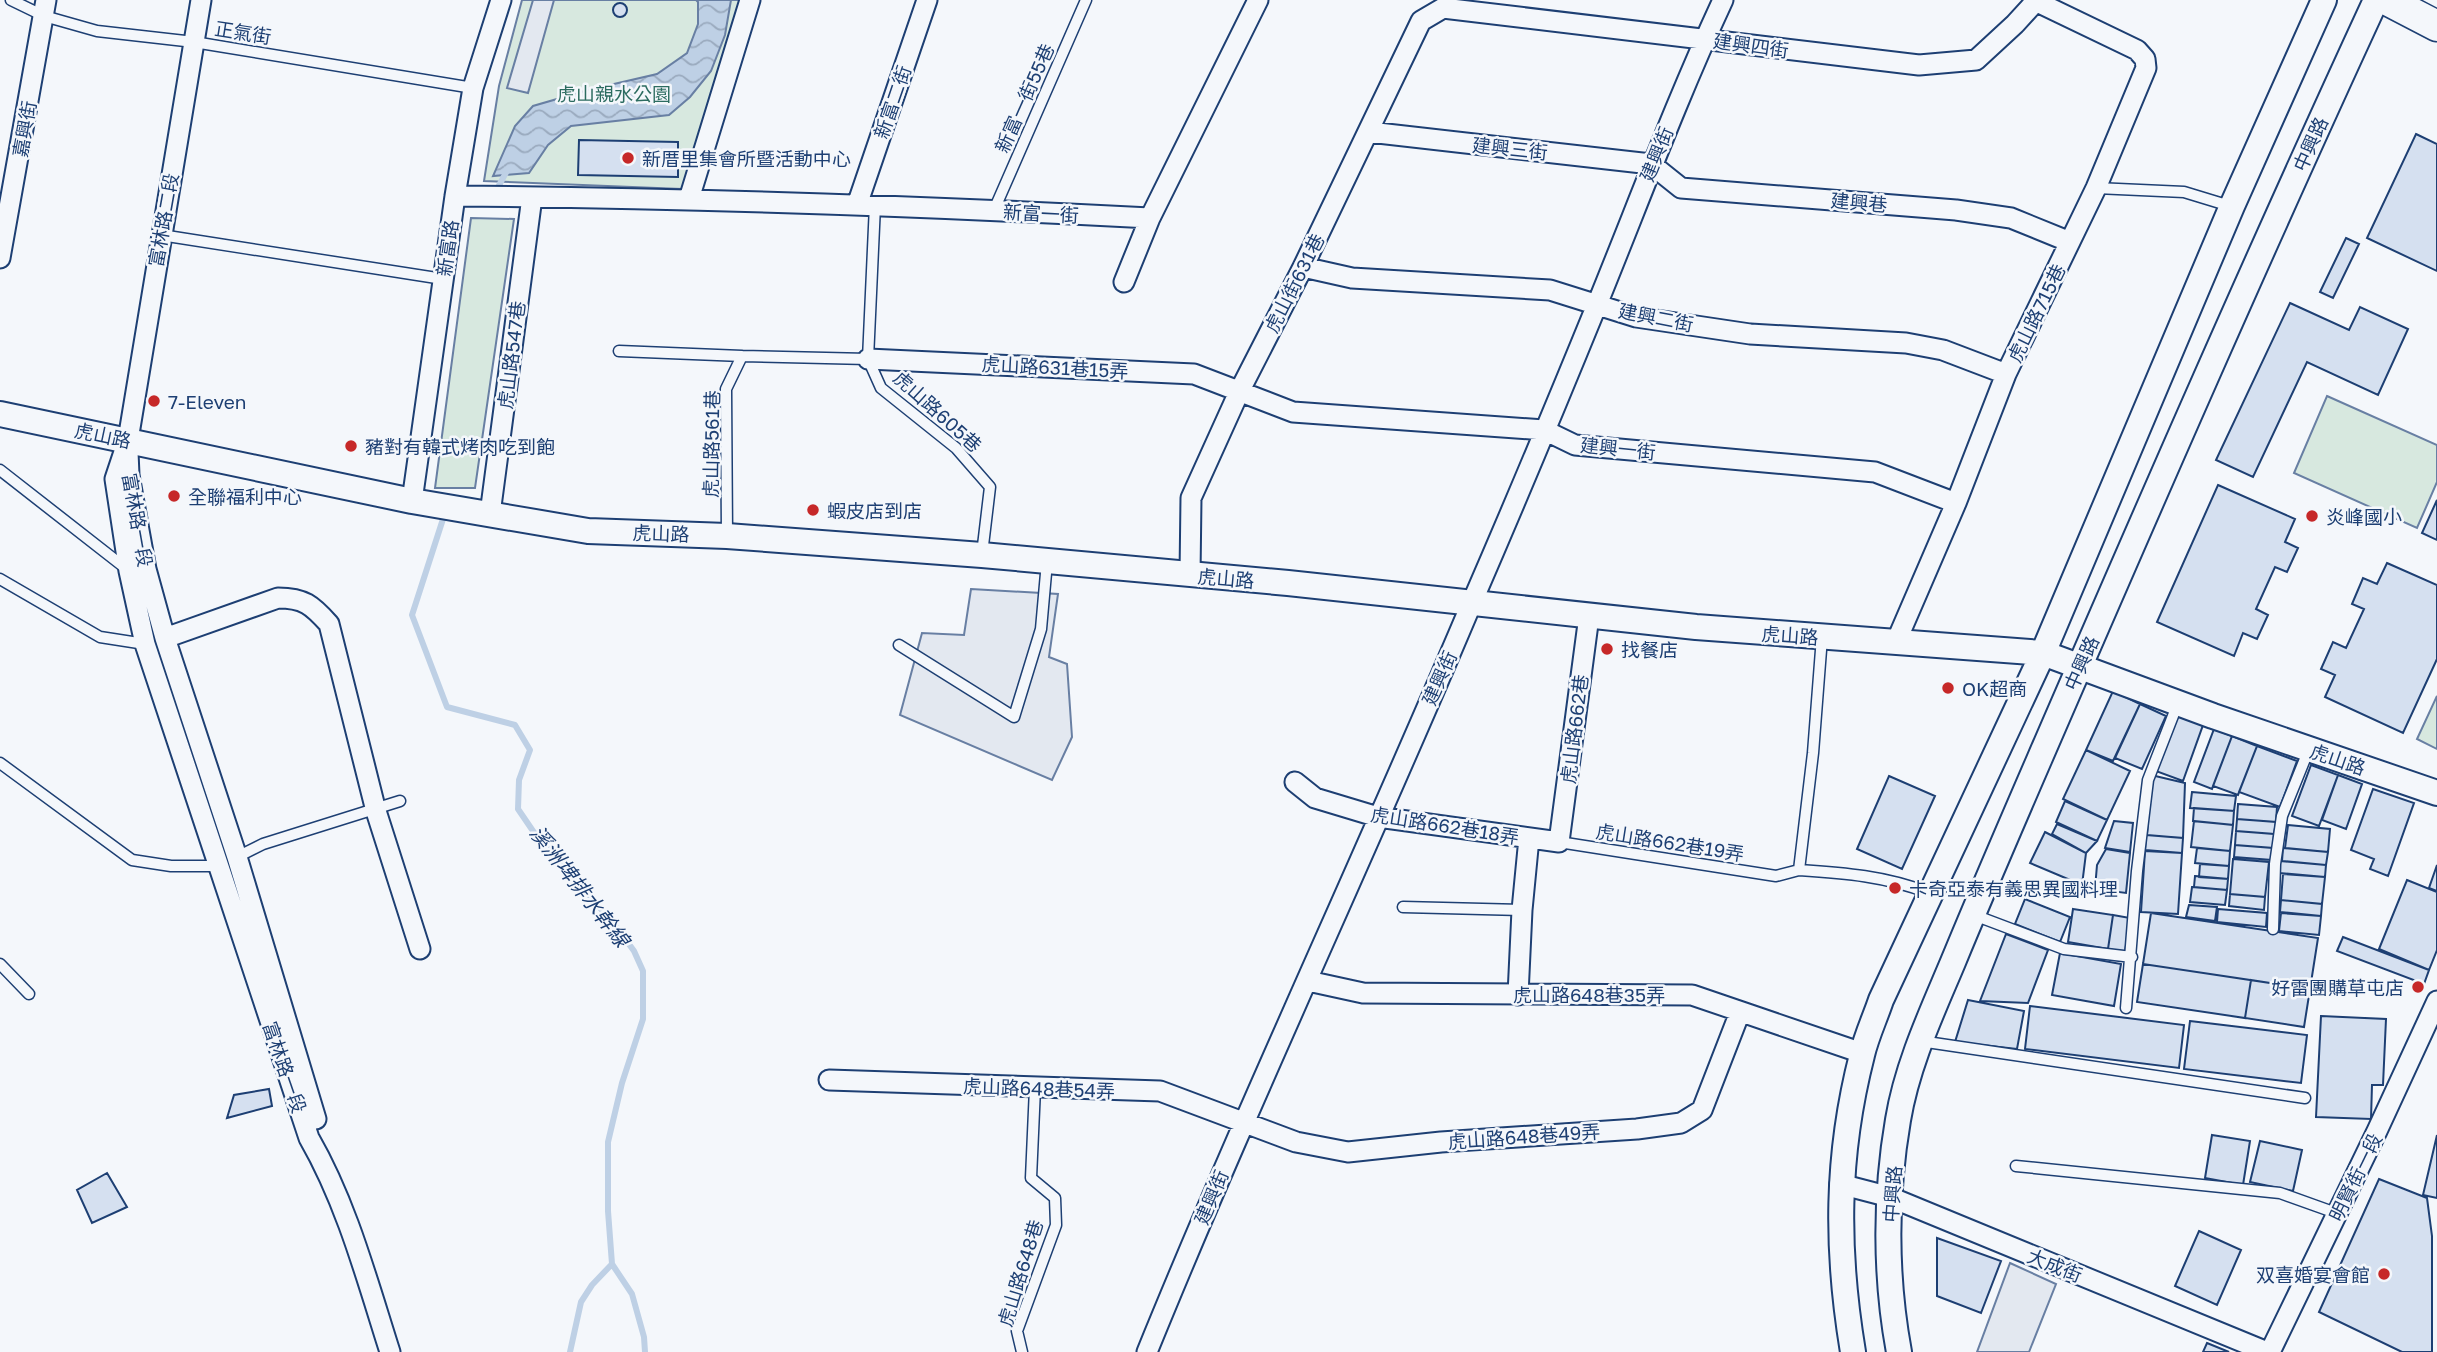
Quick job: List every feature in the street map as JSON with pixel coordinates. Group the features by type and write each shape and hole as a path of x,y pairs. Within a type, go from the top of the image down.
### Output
{"main road":[{"path":"2387,0 2437,26"}],"street":[{"name":"富林路二段","path":"128,440 201,0"},
{"name":"新富路","path":"412,500 473,88 501,0"},
{"path":"689,199 750,0"},
{"name":"新富二街","path":"866,205 927,0"},
{"path":"1124,282 1150,218 1258,0"},
{"name":"建興街","path":"1147,1352 1242,1123 1308,981 1472,603 1597,304 1651,164 1723,0"},
{"name":"建興四街","path":"1443,8 1919,65 1976,60 2015,24 2028,0"},
{"name":"虎山路715巷","path":"1896,642 1956,503 2006,374 2096,188 2146,68 2145,60 2137,50 2028,0"},
{"name":"中興路","path":"1853,1352 1842,1263 1840,1184 1847,1126 1862,1053 1881,1000 2043,653 2232,206 2324,0"},
{"name":"中興路","path":"1899,1352 1894,1327 1889,1258 1890,1197 1898,1118 1920,1041 2080,667 2376,0"},
{"name":"嘉興街","path":"0,258 45,8"},
{"name":"虎山街631巷","path":"1190,575 1191,498 1238,392 1303,267 1421,21 1443,8"},
{"name":"建興三街","path":"1369,132 1651,164"},
{"name":"建興巷","path":"1651,164 1681,188 1983,214 2011,218 2070,242"},
{"name":"新富一街","path":"455,196 689,199 1150,218"},
{"name":"虎山路547巷","path":"490,514 531,197"},
{"name":"建興二街","path":"1303,267 1352,278 1550,290 1636,317 1750,334 1906,343 1943,349 2006,374"},
{"name":"虎山路631巷15弄","path":"869,359 1194,374 1238,392"},
{"name":"建興一街","path":"1238,392 1293,412 1544,430 1576,445 1874,472 1956,503"},
{"name":"虎山路","path":"0,414 412,500 587,531 727,536 982,555 1589,616 2043,653 2437,793"},
{"name":"富林路一段","path":"128,440 115,480 129,570 145,644 309,1138 322,1161 354,1240 390,1352"},
{"name":"富林路一段","path":"128,440 129,475 146,569 165,638 237,857 320,1131 322,1161"},
{"path":"165,638 278,598 296,598 315,608 329,624 376,811 420,949"},
{"name":"虎山路662巷","path":"1559,842 1589,616"},
{"name":"虎山路662巷18弄","path":"1295,782 1315,798 1378,817 1559,842"},
{"path":"1518,995 1529,838"},
{"name":"虎山路648巷35弄","path":"1308,981 1363,993 1692,995 1862,1053"},
{"name":"明賢街一段","path":"2268,1352 2377,1131 2437,1001"},
{"name":"虎山路648巷49弄","path":"1242,1123 1296,1142 1348,1152 1441,1142 1637,1129 1681,1123 1702,1110 1740,1012"},
{"name":"虎山路648巷54弄","path":"829,1080 1160,1091 1242,1123"},
{"name":"大成街","path":"1840,1184 1890,1197 2268,1352"}],"lane":[{"name":"正氣街","path":"11,0 45,8 97,31 194,42 473,88"},
{"name":"新富一街55巷","path":"994,210 1086,0"},
{"path":"2096,188 2184,192 2232,206"},
{"name":"虎山路605巷","path":"866,205 869,359 881,388 956,448 990,487 982,555"},
{"path":"160,235 443,279"},
{"path":"619,351 869,359"},
{"name":"虎山路561巷","path":"727,536 726,388 742,356"},
{"path":"0,470 129,570"},
{"path":"899,645 1014,717 1041,629 1047,562"},
{"path":"0,579 100,637 145,644"},
{"path":"1822,637 1813,753 1799,870 1858,874 1903,883 1931,893"},
{"path":"2126,1008 2137,871 2148,780 2178,703"},
{"path":"2273,929 2275,864 2282,816 2309,749"},
{"path":"0,763 132,860 172,866 218,866"},
{"path":"237,857 263,844 376,811 400,801"},
{"name":"虎山路662巷19弄","path":"1559,842 1776,876 1799,870"},
{"path":"1403,907 1522,910"},
{"path":"1973,915 2064,948 2132,957"},
{"path":"0,964 29,994"},
{"path":"1920,1041 2305,1098"},
{"name":"虎山路648巷","path":"1022,1352 1017,1331 1056,1225 1055,1198 1031,1178 1035,1088"},
{"path":"2016,1166 2280,1194 2336,1213"}],"green space":[{"name":"虎山親水公園","path":"522,0 742,0 682,189 484,181 499,86"},
{"path":"471,218 514,219 475,488 435,488"},
{"path":"2327,396 2437,445 2437,482 2417,528 2294,473"},
{"path":"2437,696 2437,749 2417,739"}],"shaded area":[{"path":"533,0 554,0 528,93 507,88"},
{"path":"971,589 1058,594 1049,657 1067,664 1072,737 1052,780 900,715 922,633 964,635"},
{"path":"2010,1263 2056,1284 2029,1352 1977,1352"}],"water":[{"path":"696,0 731,0 725,35 711,71 690,97 669,115 571,126 548,145 529,173 493,176 515,126 533,106 657,74 687,53 698,24"}],"building":[{"path":"617,3 623,3 627,10 623,17 617,17 613,13 613,7"},
{"path":"2416,134 2437,144 2437,271 2367,238"},
{"name":"新厝里集會所暨活動中心","path":"579,140 678,142 678,177 578,175"},
{"path":"2346,238 2359,244 2333,298 2320,292"},
{"path":"2290,303 2349,330 2360,307 2408,329 2378,395 2307,362 2253,477 2216,460"},
{"path":"2218,485 2295,519 2285,542 2298,548 2287,572 2275,567 2256,609 2268,615 2257,639 2243,633 2234,656 2157,622"},
{"path":"2437,500 2437,540 2422,533"},
{"path":"2387,563 2437,585 2437,659 2403,733 2325,697 2335,675 2321,669 2333,642 2346,648 2364,609 2352,604 2363,578 2377,584"},
{"path":"2113,691 2140,704 2113,761 2086,750"},
{"path":"2140,704 2166,716 2142,769 2115,758"},
{"path":"2174,715 2203,725 2183,781 2153,770"},
{"path":"2214,729 2232,736 2212,789 2194,782"},
{"path":"2232,736 2257,746 2238,795 2213,786"},
{"path":"2257,746 2297,761 2280,807 2239,792"},
{"path":"2086,750 2130,771 2107,820 2063,799"},
{"path":"2311,765 2338,775 2319,826 2292,816"},
{"path":"2151,775 2185,783 2183,838 2147,835"},
{"path":"2338,775 2362,784 2346,829 2322,820"},
{"path":"1889,776 1935,796 1902,869 1857,849"},
{"path":"2373,789 2414,803 2388,876 2370,869 2374,859 2351,850"},
{"path":"2192,792 2236,796 2234,811 2190,808"},
{"path":"2065,801 2107,820 2097,841 2056,822"},
{"path":"2238,804 2277,807 2276,822 2237,819"},
{"path":"2194,808 2234,811 2233,825 2193,821"},
{"path":"2237,819 2276,822 2274,834 2236,831"},
{"path":"2114,821 2133,823 2130,852 2105,848"},
{"path":"2194,821 2233,825 2230,851 2191,847"},
{"path":"2057,824 2097,841 2086,853 2052,834"},
{"path":"2288,825 2330,829 2328,852 2285,848"},
{"path":"2236,831 2274,834 2273,848 2235,845"},
{"path":"2045,832 2086,853 2082,885 2030,863"},
{"path":"2146,835 2183,838 2182,853 2145,850"},
{"path":"2235,845 2273,848 2272,860 2234,857"},
{"path":"2197,848 2230,851 2229,866 2195,863"},
{"path":"2283,848 2328,852 2326,865 2282,861"},
{"path":"2106,849 2130,853 2126,893 2095,889 2097,865"},
{"path":"2145,851 2182,853 2178,914 2141,912"},
{"path":"2233,859 2269,862 2265,897 2230,894"},
{"path":"2280,861 2326,865 2325,877 2279,873"},
{"path":"2200,864 2229,866 2228,879 2199,877"},
{"path":"2437,865 2437,891 2429,888"},
{"path":"2283,874 2325,877 2322,904 2281,900"},
{"path":"2195,876 2228,879 2227,890 2194,887"},
{"path":"2407,880 2437,892 2437,950 2429,970 2379,949"},
{"path":"2192,887 2227,890 2225,905 2190,902"},
{"path":"2230,894 2265,897 2264,910 2229,906"},
{"path":"2025,899 2070,917 2060,942 2015,924"},
{"path":"2281,900 2322,904 2321,916 2280,912"},
{"path":"2189,905 2217,907 2215,921 2186,917"},
{"path":"2073,909 2113,915 2108,949 2068,942"},
{"path":"2218,909 2267,913 2266,927 2217,922"},
{"path":"2151,913 2318,938 2310,989 2143,964"},
{"path":"2281,913 2321,916 2319,935 2279,931"},
{"path":"2113,915 2130,918 2125,952 2108,949"},
{"path":"2006,934 2048,950 2028,1003 1980,1001"},
{"path":"2343,937 2429,970 2424,984 2337,951"},
{"path":"2060,953 2121,964 2114,1006 2052,995"},
{"path":"2143,964 2251,980 2245,1018 2137,1002"},
{"path":"2251,980 2310,989 2304,1027 2245,1018"},
{"path":"1968,1000 2024,1011 2017,1049 1955,1042"},
{"path":"2030,1006 2184,1025 2179,1068 2025,1049"},
{"path":"2321,1016 2386,1019 2383,1085 2372,1085 2371,1119 2316,1117"},
{"path":"2190,1021 2307,1035 2301,1083 2184,1069"},
{"path":"269,1089 272,1106 227,1118 234,1095"},
{"path":"2212,1135 2250,1141 2243,1185 2205,1178"},
{"path":"2437,1135 2437,1198 2423,1195"},
{"path":"2260,1141 2302,1150 2293,1191 2250,1182"},
{"path":"107,1173 127,1207 92,1223 77,1190"},
{"name":"双喜婚宴會館","path":"2379,1179 2427,1198 2432,1236 2432,1352 2402,1352 2319,1312"},
{"path":"2199,1231 2241,1250 2217,1305 2175,1286"},
{"path":"1937,1238 2001,1261 1981,1313 1937,1296"},
{"path":"2207,1343 2229,1352 2203,1352"}],"waterway":[{"path":"497,189 508,169"},
{"name":"溪洲埤排水幹線","path":"443,519 412,615 447,707 515,725 530,750 519,780 518,809 533,831 615,925 634,951 643,971 643,1019 622,1083 608,1142 608,1211 612,1264 632,1294 644,1337 645,1352"},
{"path":"570,1352 581,1302 592,1285 612,1264"}],"place":[{"name":"新厝里集會所暨活動中心","path":"628,158"},
{"name":"7-Eleven","path":"154,401"},
{"name":"豬對有韓式烤肉吃到飽","path":"351,446"},
{"name":"全聯福利中心","path":"174,496"},
{"name":"蝦皮店到店","path":"813,510"},
{"name":"炎峰國小","path":"2312,516"},
{"name":"找餐店","path":"1607,649"},
{"name":"OK超商","path":"1948,688"},
{"name":"卡奇亞泰有義思異國料理","path":"1895,888"},
{"name":"好雷團購草屯店","path":"2418,987"},
{"name":"双喜婚宴會館","path":"2384,1274"}]}
